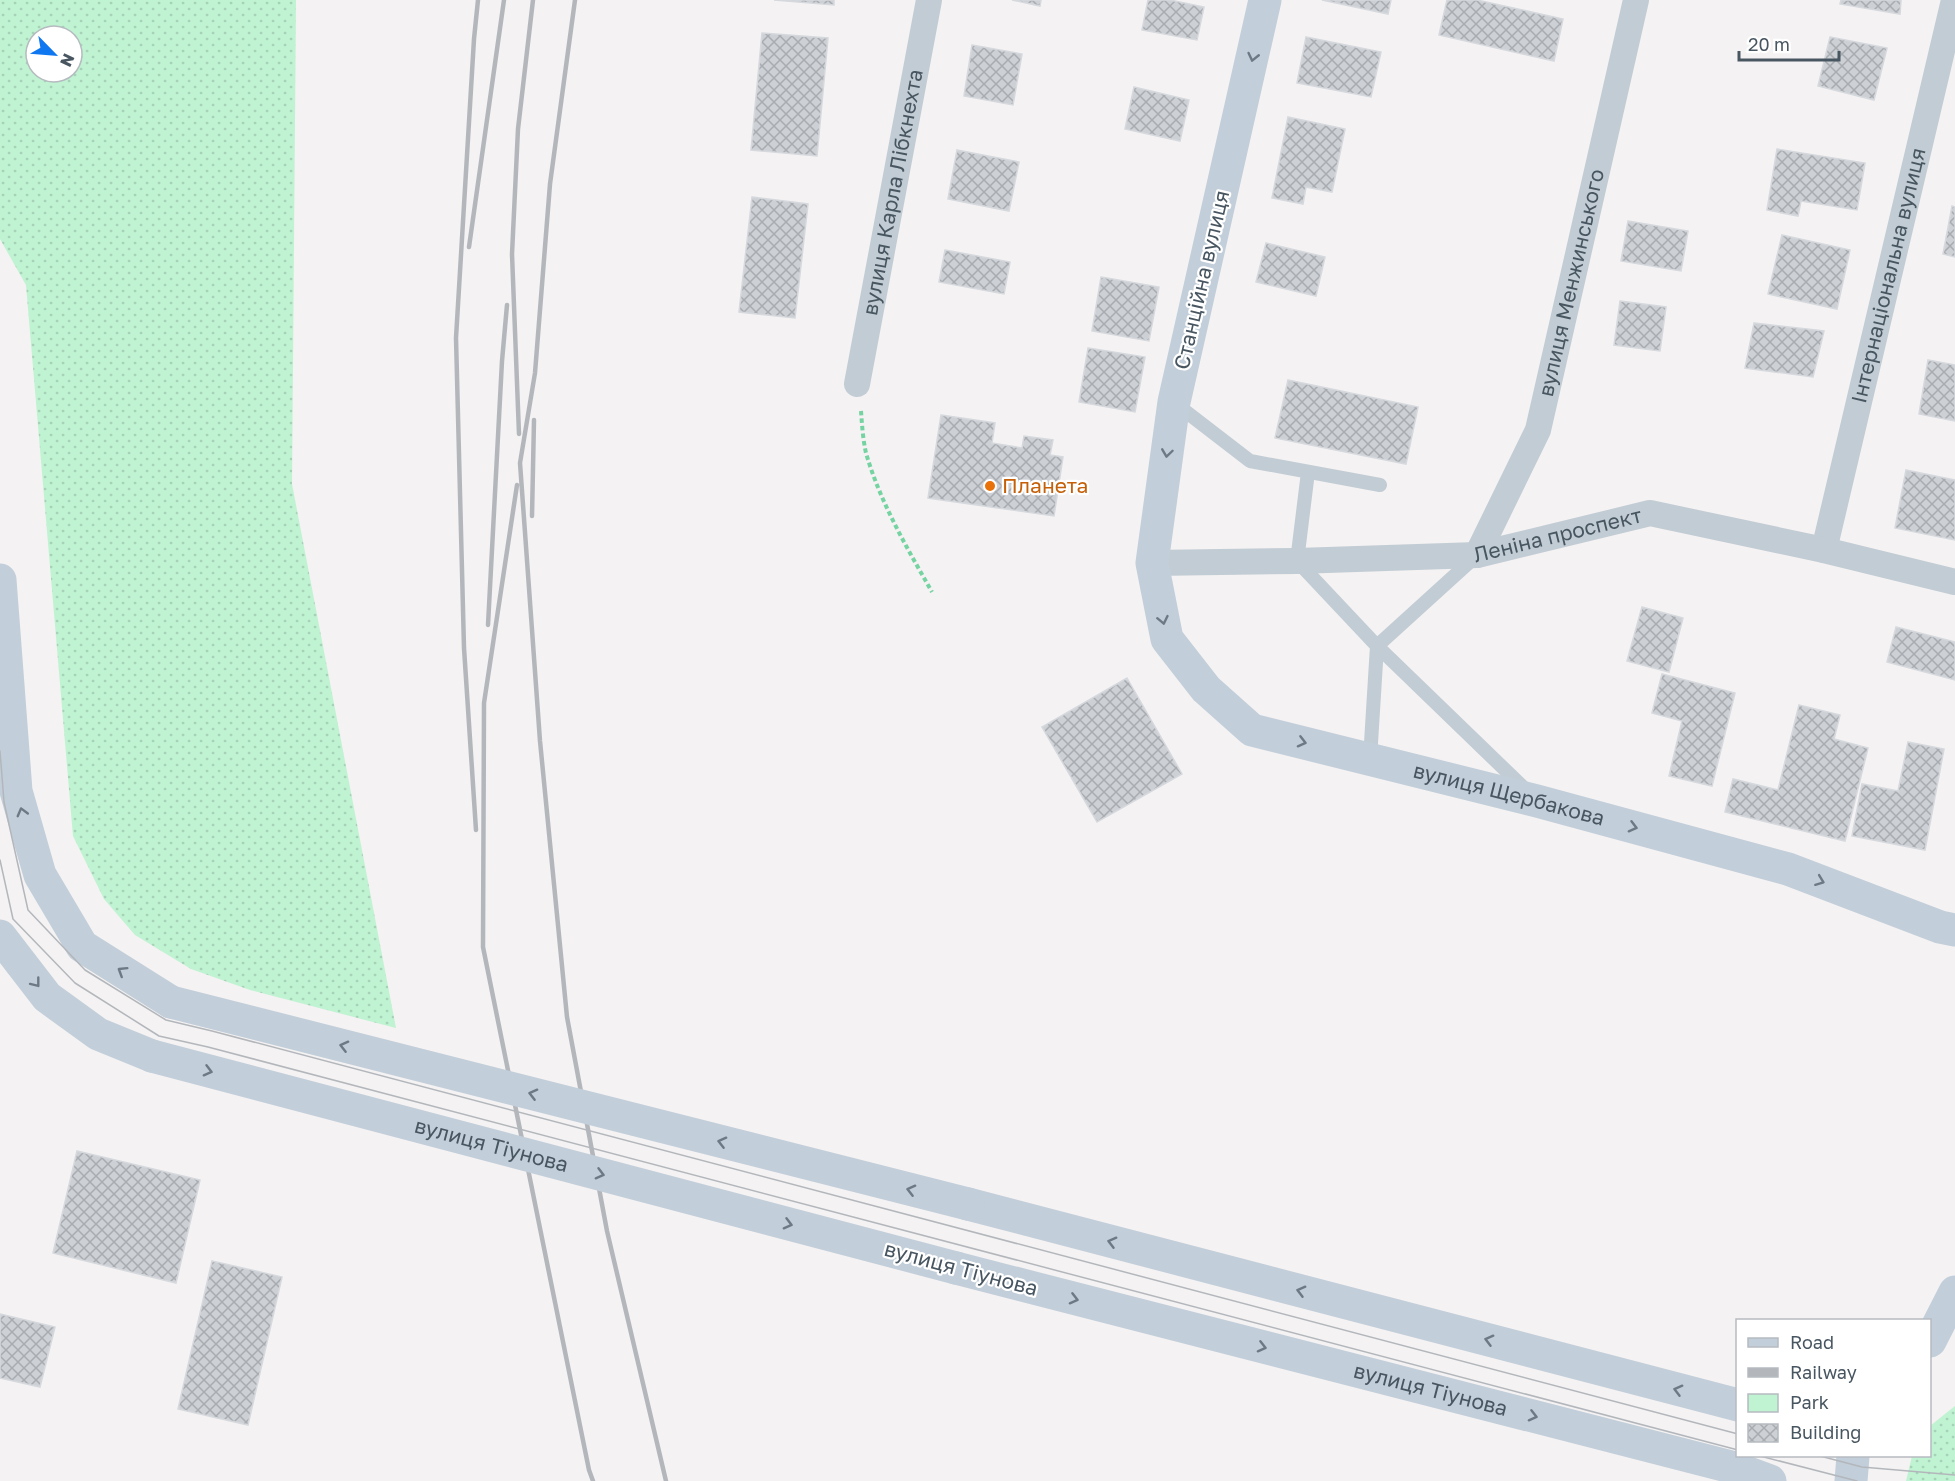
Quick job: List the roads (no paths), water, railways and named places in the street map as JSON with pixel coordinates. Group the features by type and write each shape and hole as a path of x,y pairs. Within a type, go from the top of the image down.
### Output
{"street":[{"name":"вулиця Карла Лібкнехта","path":"857,384 929,0"},
{"name":"Станційна вулиця","path":"1152,563 1174,402 1265,0"},
{"name":"вулиця Менжинського","path":"1477,555 1538,430 1636,0"},
{"name":"Інтернаціональна вулиця","path":"1824,550 1954,0"},
{"name":"Леніна проспект","path":"1152,563 1477,555 1650,513 1824,550 1955,582"},
{"name":"вулиця Щербакова","path":"1152,563 1167,639 1206,689 1252,730 1537,801 1788,869 1940,927 1955,930"},
{"path":"0,580 16,791 40,875 81,946 171,1002 968,1204 1736,1405"},
{"name":"вулиця Тіунова","path":"0,936 48,997 98,1034 152,1056 956,1268 1735,1468 1770,1481"},
{"path":"1931,1337 1955,1292"},
{"path":"1931,1359 1955,1350"},
{"path":"1851,1481 1853,1457"}],"lane":[{"path":"1174,402 1250,461 1380,485"},
{"path":"1308,472 1297,561 1377,646 1537,801"},
{"path":"1370,759 1377,646 1477,555"}],"tram line":[{"path":"0,751 4,802 28,910 85,970 166,1020 1736,1433"},
{"path":"0,860 13,919 75,983 159,1036 1736,1449"},
{"path":"1764,1457 1857,1481"},
{"path":"1824,1457 1862,1467 1955,1475"}],"railway":[{"path":"476,830 464,648 456,338 478,0"},
{"path":"469,247 504,0"},
{"path":"519,434 512,254 518,129 533,0"},
{"path":"575,0 550,184 535,373 520,463 540,741 567,1017 607,1231 666,1481"},
{"path":"488,625 507,305"},
{"path":"532,516 534,420"},
{"path":"517,485 484,703 483,947 593,1481"}],"place":[{"name":"Планета","path":"990,486"}]}
